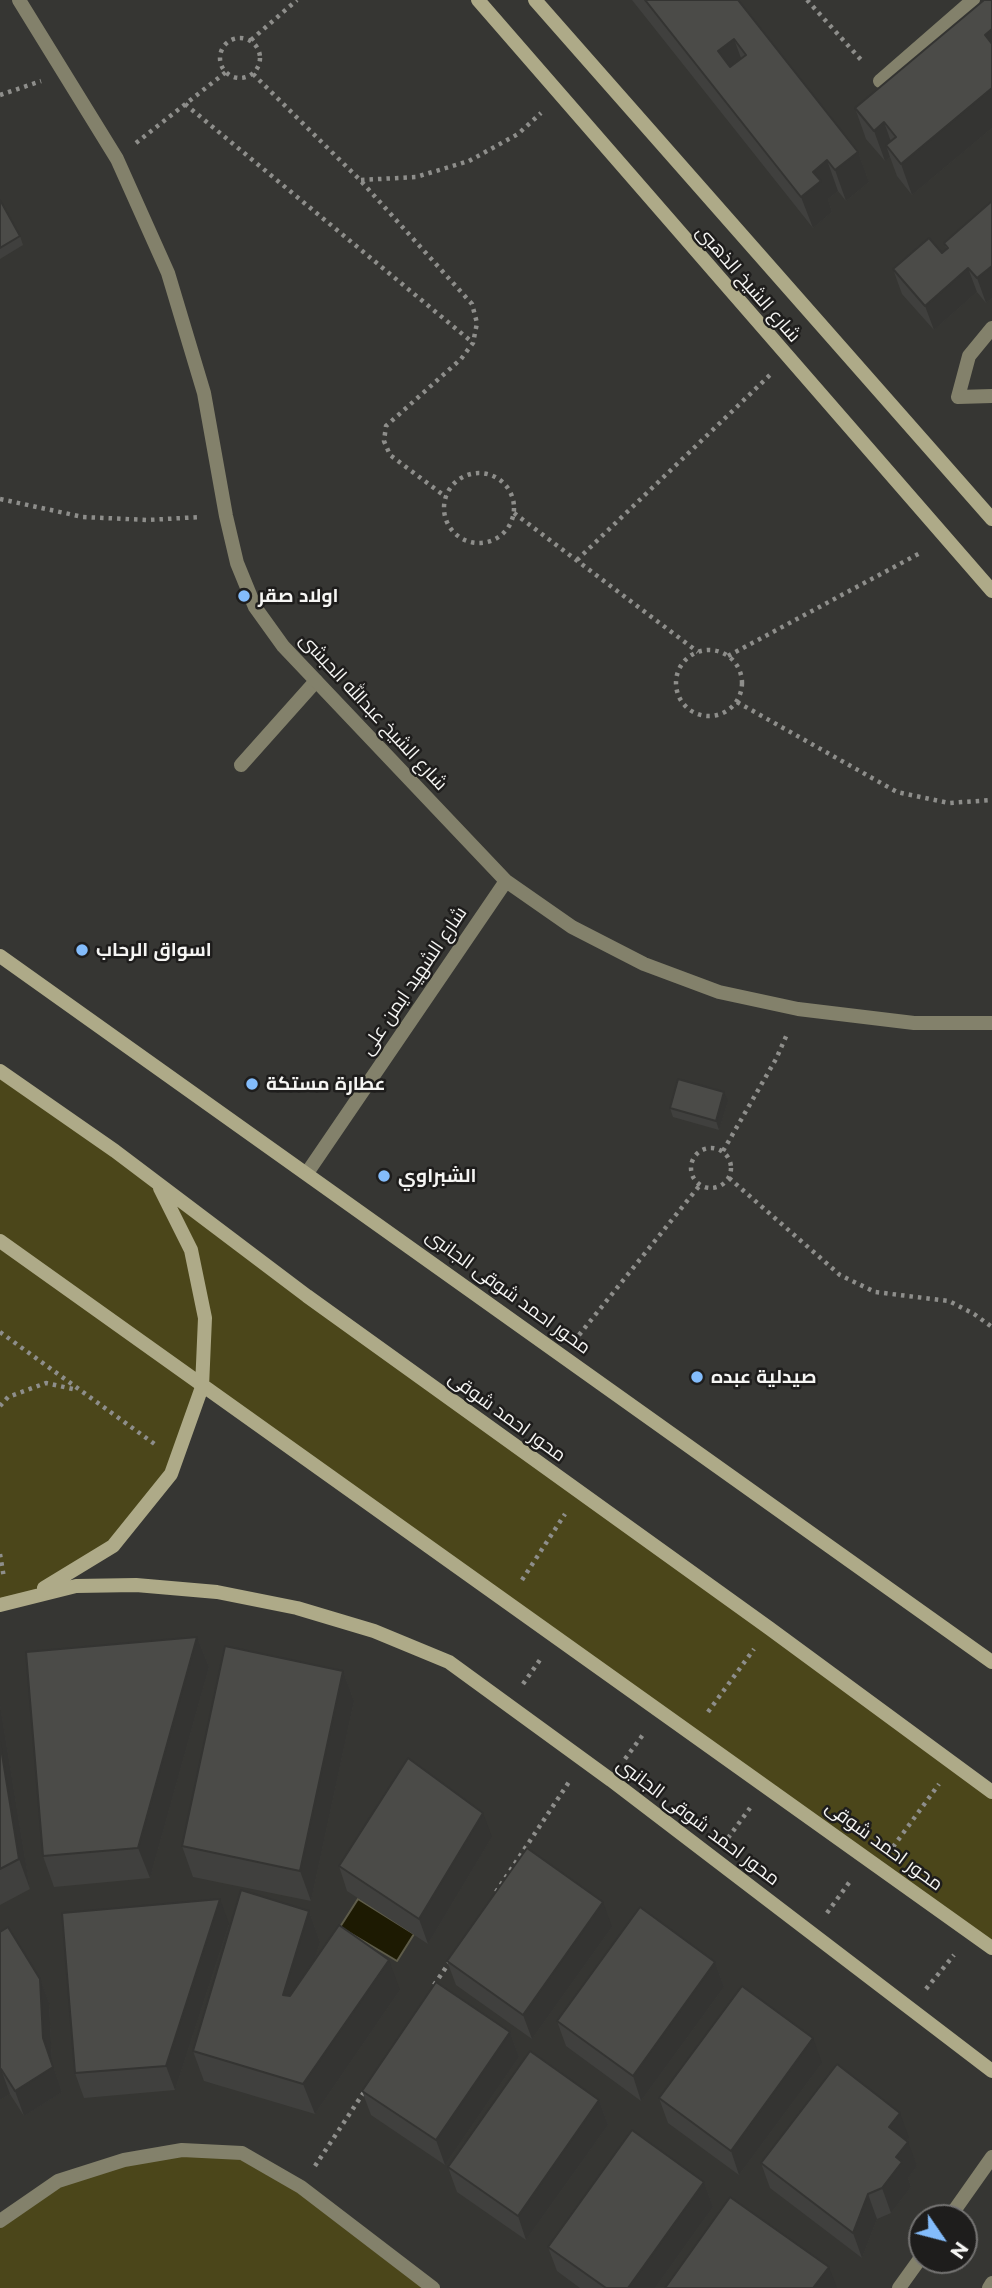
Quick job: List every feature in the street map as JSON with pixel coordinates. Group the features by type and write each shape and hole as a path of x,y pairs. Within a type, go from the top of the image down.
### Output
{"street":[{"name":"شارع الشيخ عبدالله الحبشى","path":"19,0 117,159 172,286 204,393 237,563 255,607 283,646 506,881 572,928 644,964 719,992 798,1009 914,1023 992,1023"},
{"name":"شارع الشيخ الذهبى","path":"478,0 992,591"},
{"name":"شارع الشيخ الذهبى","path":"536,0 992,519"},
{"path":"880,81 974,0"},
{"path":"992,328 969,356 958,397 992,396"},
{"path":"241,765 316,681"},
{"name":"شارع الشهيد ايمن على","path":"307,1173 506,881"},
{"name":"محور احمد شوقى الجانبى","path":"0,956 992,1662"},
{"name":"محور احمد شوقى","path":"0,1071 115,1151 307,1296 992,1792"},
{"path":"0,1084 42,1101"},
{"path":"0,1605 34,1594 113,1546 171,1474 202,1387 205,1318 191,1250 161,1188 115,1151"},
{"name":"محور احمد شوقى","path":"0,1241 992,1948"},
{"name":"محور احمد شوقى الجانبى","path":"34,1594 76,1586 136,1585 204,1591 297,1608 374,1631 449,1662 611,1780 992,2070"},
{"path":"0,2221 58,2181 124,2160 182,2150 242,2153 301,2187 433,2288"},
{"path":"959,2204 992,2157"},
{"path":"989,2288 992,2283"}],"path":[{"path":"251,40 297,0"},
{"path":"807,0 880,81"},
{"path":"232,39 251,40 258,47 258,66 253,74 244,78 234,77 226,72 221,64 220,54 224,45 232,39"},
{"path":"117,159 226,72"},
{"path":"0,95 65,73"},
{"path":"253,74 360,180 472,304 477,323 473,343 461,359 386,426 384,441 390,455 446,497"},
{"path":"360,180 416,177 469,161 518,134 560,96"},
{"path":"185,104 473,343"},
{"path":"577,560 787,358"},
{"path":"484,472 497,477 507,486 513,498 514,513 510,525 500,536 488,542 474,543 461,539 451,530 445,517 446,497 458,479 470,473 484,472"},
{"path":"0,499 83,517 148,520 226,516"},
{"path":"514,513 698,652"},
{"path":"728,656 946,539"},
{"path":"719,651 728,656 737,665 742,677 743,690 737,702 729,711 716,716 704,717 692,712 682,704 677,693 676,680 680,668 687,658 698,652 719,651"},
{"path":"737,702 897,792 949,803 992,800"},
{"path":"723,1151 776,1059 798,1009"},
{"path":"714,1147 723,1151 730,1158 732,1168 729,1178 721,1186 711,1189 699,1185 690,1170 691,1161 705,1148 714,1147"},
{"path":"729,1178 840,1275 875,1292 949,1301 992,1327"},
{"path":"563,1355 699,1185"},
{"path":"0,1332 176,1460"},
{"path":"0,1406 8,1397 46,1383 82,1391"},
{"path":"506,1602 580,1493"},
{"path":"692,1733 769,1628"},
{"path":"508,1705 556,1637"},
{"path":"611,1780 660,1711"},
{"path":"492,1898 583,1760"},
{"path":"812,1933 954,1763"},
{"path":"713,1858 766,1786"},
{"path":"911,2008 971,1933"},
{"path":"430,1991 453,1956"},
{"path":"301,2187 369,2083"}],"shaded area":[{"path":"0,1071 992,1792 992,1949 203,1387 171,1474 113,1546 34,1594 0,1605"},
{"path":"358,1899 414,1934 397,1961 340,1927"},
{"path":"242,2153 433,2288 0,2288 0,2221 58,2181 124,2160"}],"building":[{"path":"645,0 738,0 858,152 835,170 827,160 813,172 821,181 801,197","holes":["734,39 746,55 730,67 718,51"]},
{"path":"984,0 992,0 992,29 985,35 992,44 992,88 901,164 886,145 896,137 884,122 874,131 855,108"},
{"path":"0,200 20,236 0,248"},
{"path":"992,201 992,266 977,278 968,268 925,306 893,269 929,238 942,253 948,248 944,243"},
{"path":"678,1079 724,1092 716,1121 670,1108"},
{"path":"197,1637 138,1848 43,1856 26,1652"},
{"path":"225,1646 343,1671 300,1871 182,1846"},
{"path":"0,1742 19,1859 0,1869"},
{"path":"408,1758 483,1813 419,1919 339,1866"},
{"path":"527,1848 603,1902 523,2015 447,1961"},
{"path":"241,1890 309,1911 283,1995 290,1996 339,1925 389,1960 303,2084 193,2051"},
{"path":"220,1899 166,2066 75,2073 62,1913"},
{"path":"640,1907 715,1962 633,2076 557,2021"},
{"path":"8,1927 40,1979 43,2038 53,2067 15,2091 0,2070 0,1932"},
{"path":"436,1982 510,2032 436,2140 362,2091"},
{"path":"742,1986 813,2038 731,2151 659,2098"},
{"path":"530,2051 599,2100 518,2216 448,2167"},
{"path":"837,2064 900,2113 889,2127 908,2142 896,2157 902,2162 882,2188 868,2194 853,2233 761,2163"},
{"path":"632,2130 704,2182 628,2288 606,2288 548,2247"},
{"path":"730,2197 829,2267 813,2288 665,2288"}],"place":[{"name":"اولاد صقر","path":"244,596"},
{"name":"اسواق الرحاب","path":"82,950"},
{"name":"عطارة مستكة","path":"252,1084"},
{"name":"الشبراوي","path":"384,1176"},
{"name":"صيدلية عبده","path":"697,1377"}]}
